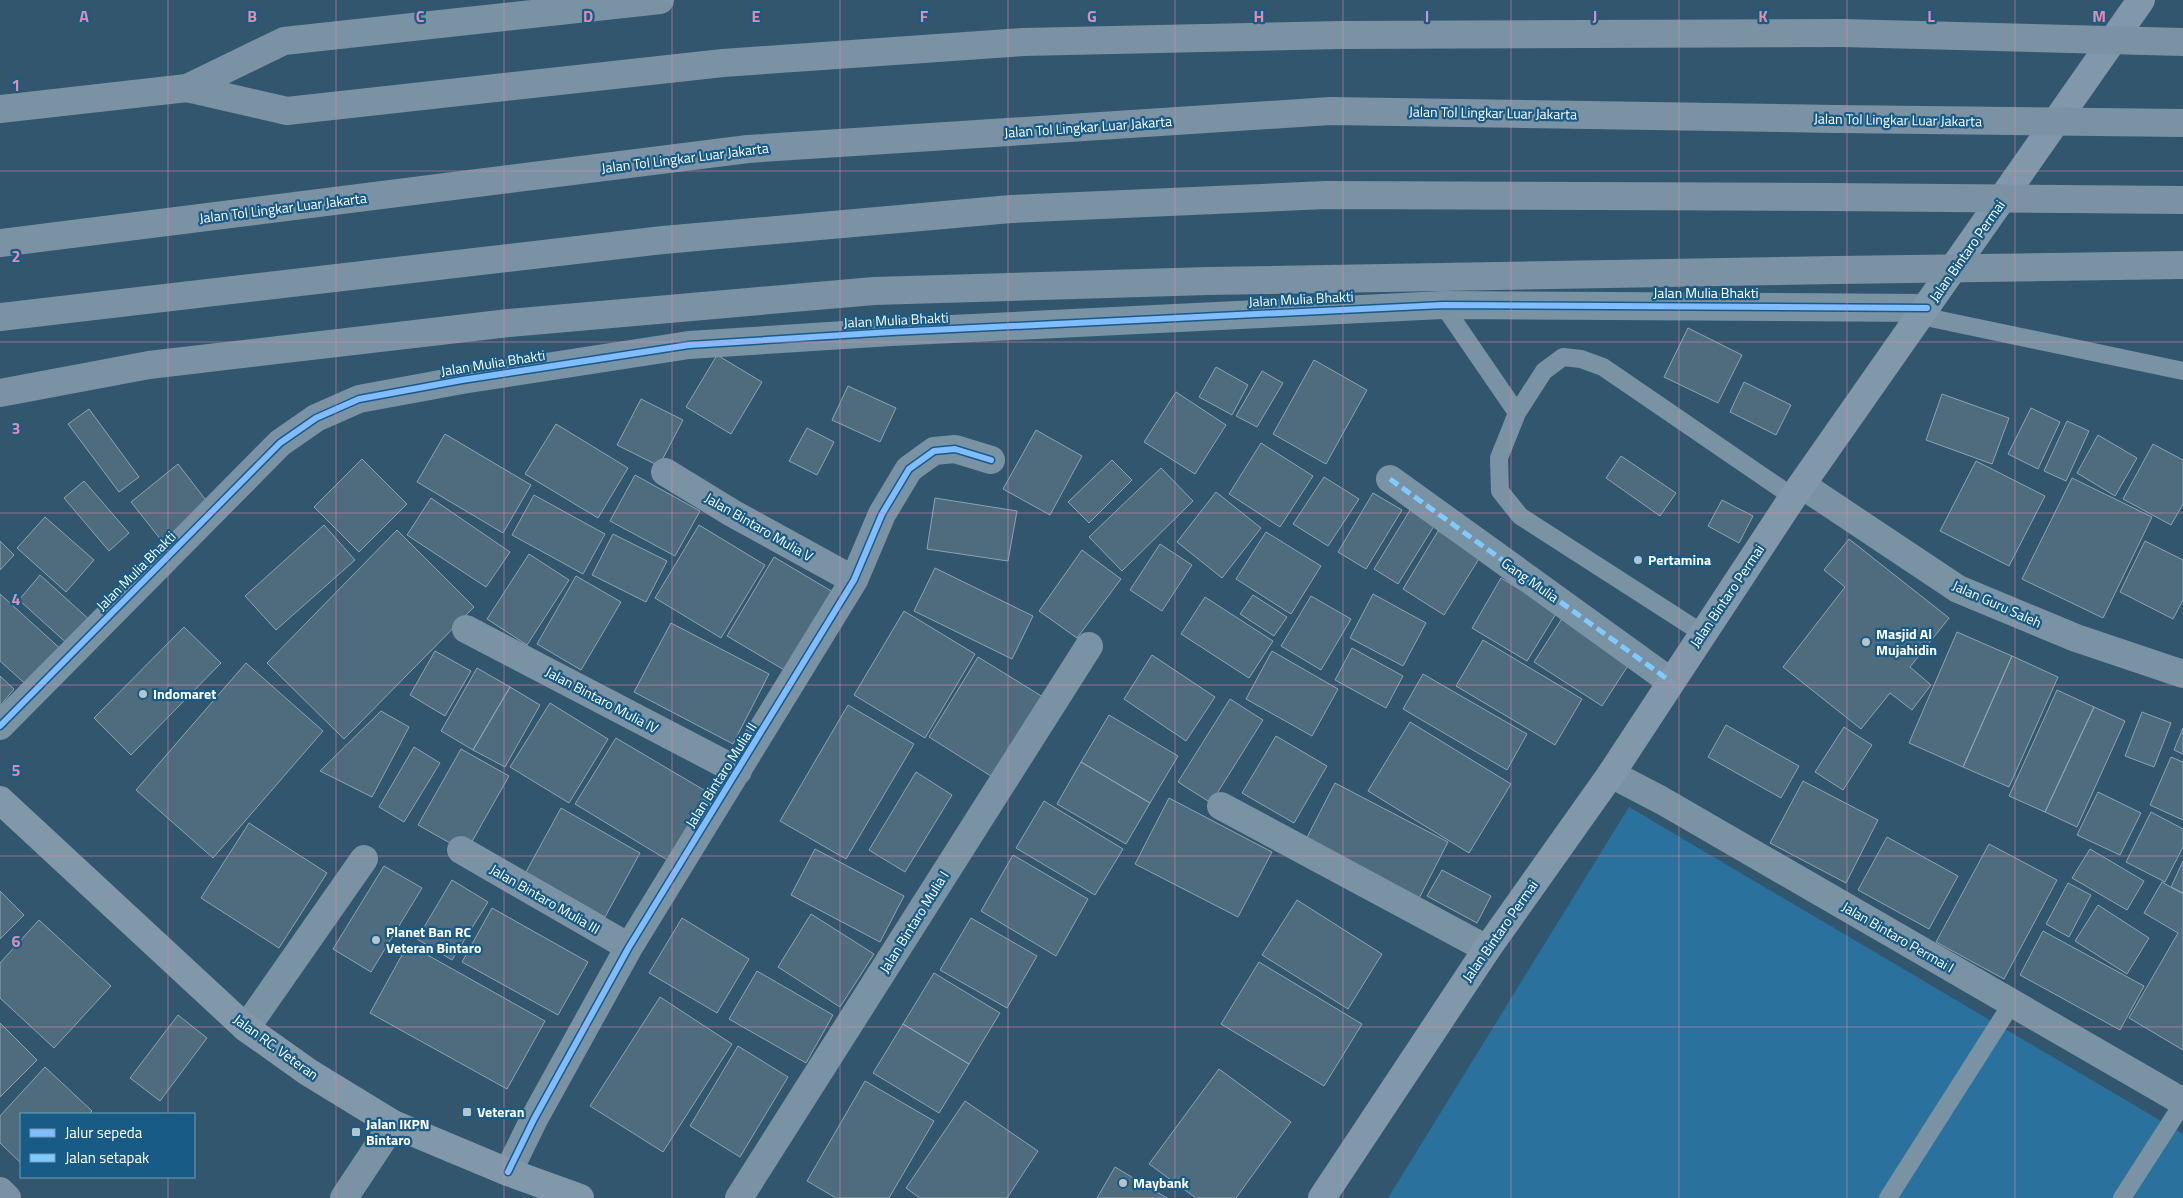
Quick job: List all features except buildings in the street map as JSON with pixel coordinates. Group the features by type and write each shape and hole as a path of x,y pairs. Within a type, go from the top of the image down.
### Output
{"highway":[{"path":"0,109 187,88 287,111 723,62 1023,42 1341,35 1843,33 2183,42"},
{"name":"Jalan Tol Lingkar Luar Jakarta","path":"0,243 748,149 1330,111 2183,123"},
{"path":"0,317 663,240 1011,209 1326,195 2183,200"},
{"path":"0,393 149,365 509,323 874,291 1218,280 2183,265"}],"main road":[{"name":"Jalan Bintaro Permai","path":"1322,1198 1487,949 1611,774 1670,681 1797,491 2141,0"},
{"name":"Jalan RC. Veteran","path":"0,800 246,1028 308,1072 393,1124 508,1172 580,1198"}],"street":[{"path":"187,88 284,41 660,0"},
{"name":"Jalan Mulia Bhakti","path":"0,726 280,443 316,418 359,399 462,380 689,345 891,332 1443,305 1924,312"},
{"name":"Jalan Bintaro Mulia II","path":"508,1172 534,1119 629,947 854,580 882,514 910,470 934,451 955,449 991,460"},
{"name":"Jalan Bintaro Mulia V","path":"665,472 854,580"},
{"name":"Gang Mulia","path":"1390,479 1670,681"},
{"name":"Jalan Guru Saleh","path":"1797,491 1958,589 2076,638 2183,674"},
{"name":"Jalan Bintaro Mulia IV","path":"466,629 738,771"},
{"name":"Jalan Bintaro Mulia I","path":"739,1198 1089,646"},
{"name":"Jalan Bintaro Permai I","path":"1611,774 1661,800 2183,1102"},
{"path":"1221,806 1487,949"},
{"name":"Jalan Bintaro Mulia III","path":"461,850 629,947"},
{"path":"246,1028 364,859"},
{"path":"344,1198 393,1124"},
{"path":"0,1191 7,1198"}],"lane":[{"path":"1443,305 1517,413"},
{"path":"1924,312 2183,371"},
{"path":"1702,633 1520,516 1500,491 1499,458 1517,413 1544,371 1563,358 1581,359 1603,367 1797,491"},
{"path":"1888,1198 2012,1003"},
{"path":"2122,1198 2183,1102"}],"shaded area":[{"path":"1629,807 2183,1134 2183,1198 1388,1198"}],"marked path":[{"path":"1390,479 1670,681"}],"cycle path":[{"path":"0,726 280,443 316,418 359,399 462,380 689,345 891,332 1443,305 1927,308"},
{"path":"508,1172 534,1119 629,947 854,580 882,514 909,469 934,451 955,449 991,460"}],"place":[{"name":"Pertamina","path":"1638,560"},
{"name":"Masjid Al Mujahidin","path":"1866,642"},
{"name":"Indomaret","path":"143,694"},
{"name":"Planet Ban RC Veteran Bintaro","path":"376,940"},
{"name":"Veteran","path":"467,1112"},
{"name":"Jalan IKPN Bintaro","path":"356,1132"},
{"name":"Maybank","path":"1123,1183"}]}
